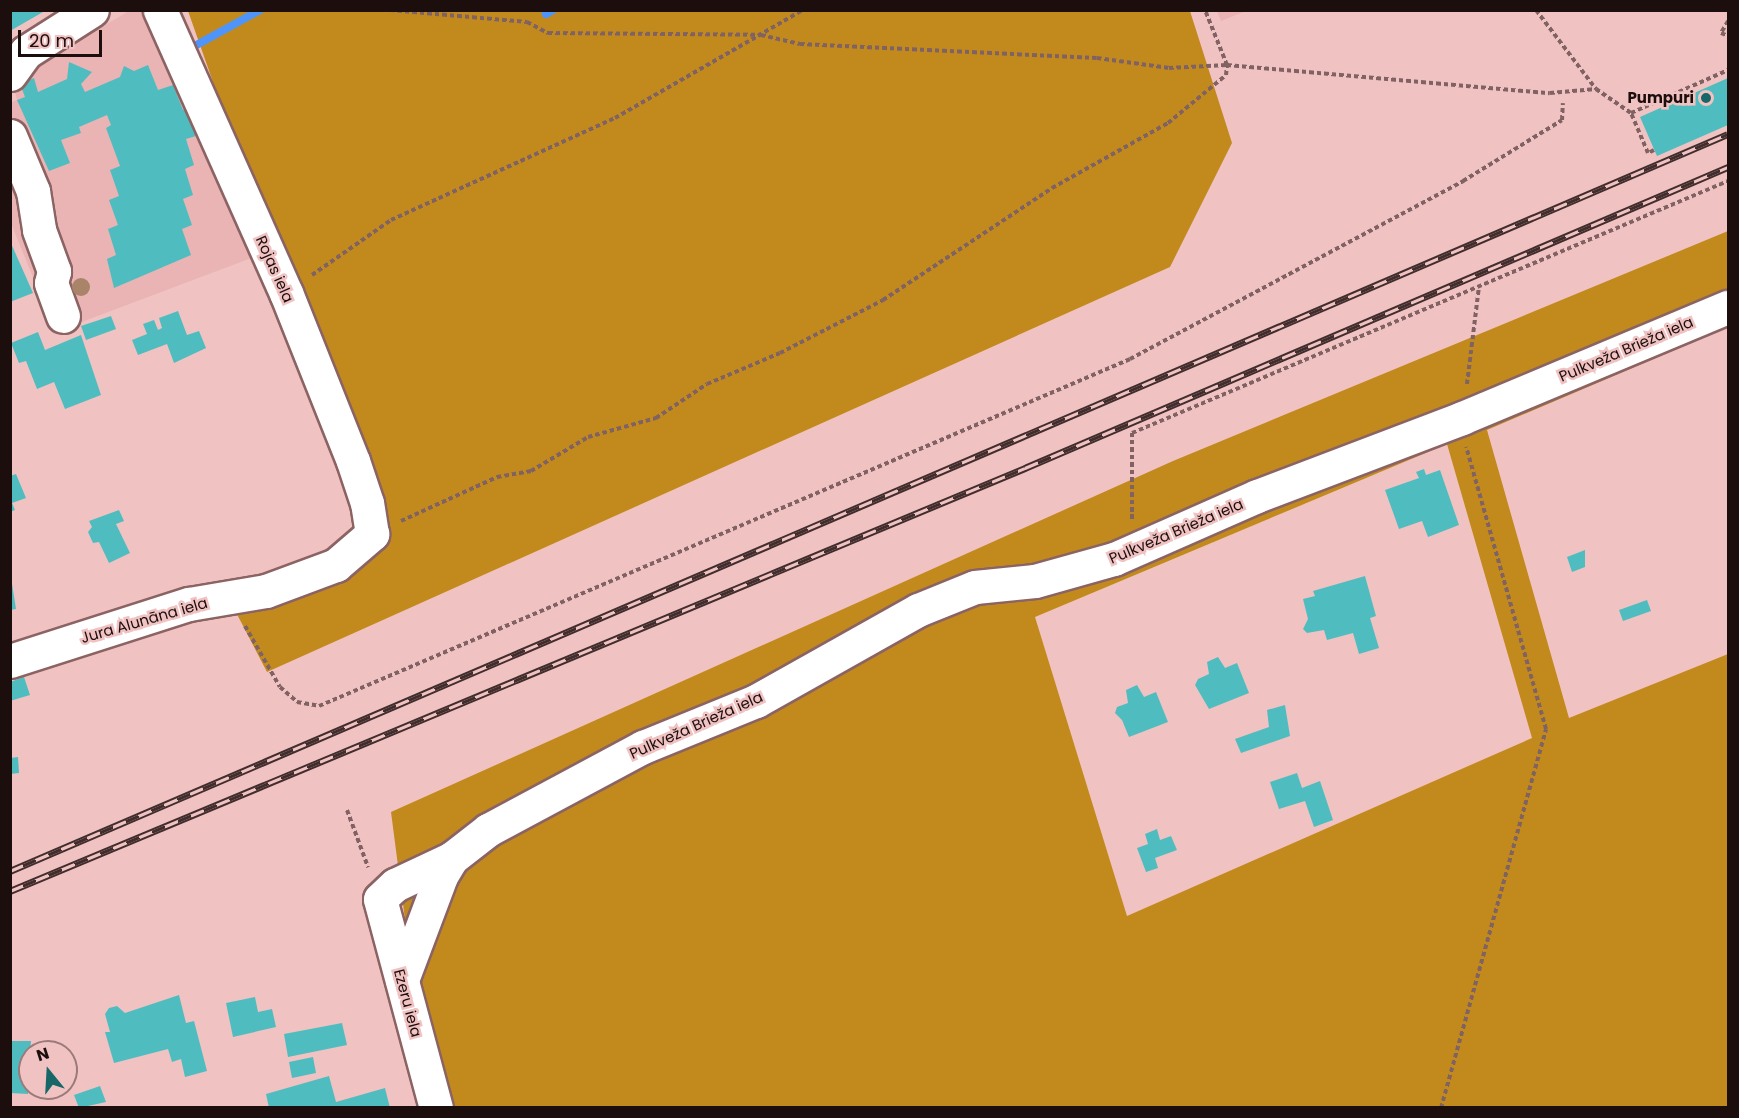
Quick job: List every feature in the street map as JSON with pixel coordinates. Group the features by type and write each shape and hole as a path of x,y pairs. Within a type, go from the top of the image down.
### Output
{"street":[{"path":"10,74 26,52 93,10"},
{"name":"Rojas iela","path":"160,10 286,293 353,460 367,503 372,534"},
{"path":"10,136 33,190 39,230 54,271 51,282 63,316"},
{"name":"Pulkveža Brieža iela","path":"380,899 395,885 452,858 488,830 643,747 756,701 918,610 975,587 1035,581 1132,552 1257,496 1462,418 1728,307"},
{"name":"Jura Alunāna iela","path":"10,661 189,604 266,591 336,565 372,534"},
{"path":"402,980 441,876 452,858"},
{"name":"Ezeru iela","path":"380,899 436,1107"}],"path":[{"path":"390,10 527,22 548,33 761,35 800,44 1097,58 1169,68 1227,65 1550,93 1596,89"},
{"path":"286,293 391,220 615,118 803,10"},
{"path":"372,534 497,477 531,471 588,437 656,418 707,384 780,353 884,300 1052,188 1168,123 1226,75 1227,65 1205,10"},
{"path":"1536,10 1596,89 1631,113 1648,153 1654,150"},
{"path":"1728,21 1721,33 1728,36"},
{"path":"1631,113 1728,70"},
{"path":"228,597 280,687 297,702 320,706 1130,359 1463,181 1562,120 1563,103"},
{"path":"1132,552 1132,433 1728,181"},
{"path":"1441,1107 1546,729 1461,429 1479,286"},
{"path":"347,810 380,899"}],"shaded area":[{"path":"129,11 148,11 254,257 55,332 11,223 10,103 17,100 12,80"},
{"path":"188,11 1190,11 1232,143 1170,267 267,672 228,597 372,534"},
{"path":"1217,11 1246,11 1221,21"},
{"path":"1728,231 1728,327 1487,430 1569,718 1728,654 1728,1107 444,1107 417,1012 391,812 1173,461","holes":["1447,444 1532,738 1127,916 1035,617"]}],"building":[{"path":"10,10 42,10 43,12 10,31"},
{"path":"69,62 92,72 81,84 85,92 120,77 124,66 134,71 148,65 158,90 173,85 183,110 187,108 196,136 186,139 194,165 185,169 193,195 183,199 192,225 182,229 191,255 114,288 107,259 116,255 108,229 118,225 109,200 119,196 110,170 120,166 106,128 111,125 107,115 79,127 81,133 61,140 70,163 49,171 17,100 25,97 20,84 34,78 38,92 67,79"},
{"name":"Pumpuri","path":"1728,78 1728,125 1657,156 1640,117"},
{"path":"10,241 33,293 10,302"},
{"path":"178,311 187,335 199,331 206,348 174,363 167,344 138,355 132,340 147,334 143,324 154,320 158,330 162,328 159,318"},
{"path":"111,316 116,329 86,340 81,326"},
{"path":"38,332 45,350 81,335 101,395 65,409 54,382 37,389 26,361 19,363 11,343"},
{"path":"1424,469 1426,475 1440,470 1459,525 1428,537 1422,521 1399,529 1385,490 1419,478 1416,472"},
{"path":"16,474 26,498 12,503 15,510 10,512 10,476"},
{"path":"119,510 124,521 116,524 130,553 109,563 99,542 93,543 88,532 92,527 89,521"},
{"path":"1585,550 1585,567 1572,572 1567,557"},
{"path":"10,571 16,609 10,610"},
{"path":"1365,576 1376,616 1370,618 1379,648 1359,654 1353,633 1327,640 1324,630 1307,633 1303,629 1308,619 1303,599 1315,596 1313,591"},
{"path":"1647,600 1651,611 1623,621 1619,610"},
{"path":"1218,657 1225,668 1237,663 1249,693 1209,709 1195,685 1198,679 1209,674 1207,662"},
{"path":"24,677 30,695 10,701 10,682"},
{"path":"1137,685 1144,697 1156,692 1168,722 1129,737 1122,720 1115,713 1117,707 1128,703 1126,690"},
{"path":"1285,705 1290,736 1241,753 1235,739 1269,727 1267,710"},
{"path":"18,757 19,773 10,774 10,758"},
{"path":"1297,773 1302,788 1320,781 1333,820 1314,827 1305,801 1279,809 1270,782"},
{"path":"1157,829 1160,840 1171,836 1177,850 1155,858 1158,868 1146,872 1137,848 1148,844 1145,834"},
{"path":"179,995 186,1023 194,1021 207,1071 185,1077 181,1059 172,1062 168,1049 114,1063 105,1032 110,1032 105,1014 109,1008 117,1006 125,1013"},
{"path":"255,997 258,1012 272,1009 276,1027 233,1037 226,1003"},
{"path":"342,1023 347,1045 288,1057 284,1034"},
{"path":"10,1041 18,1041 18,1093 10,1093"},
{"path":"313,1057 316,1073 292,1078 289,1062"},
{"path":"329,1076 336,1102 385,1088 390,1108 269,1108 266,1094"},
{"path":"100,1086 106,1102 79,1108 76,1100 78,1100 78,1094"}],"waterway":[{"path":"191,48 260,10"},
{"path":"545,10 546,14 553,10"}],"railway":[{"path":"10,871 1728,134"},
{"path":"10,891 1025,468 1728,167"}],"place":[{"name":"Pumpuri","path":"1706,98"}]}
